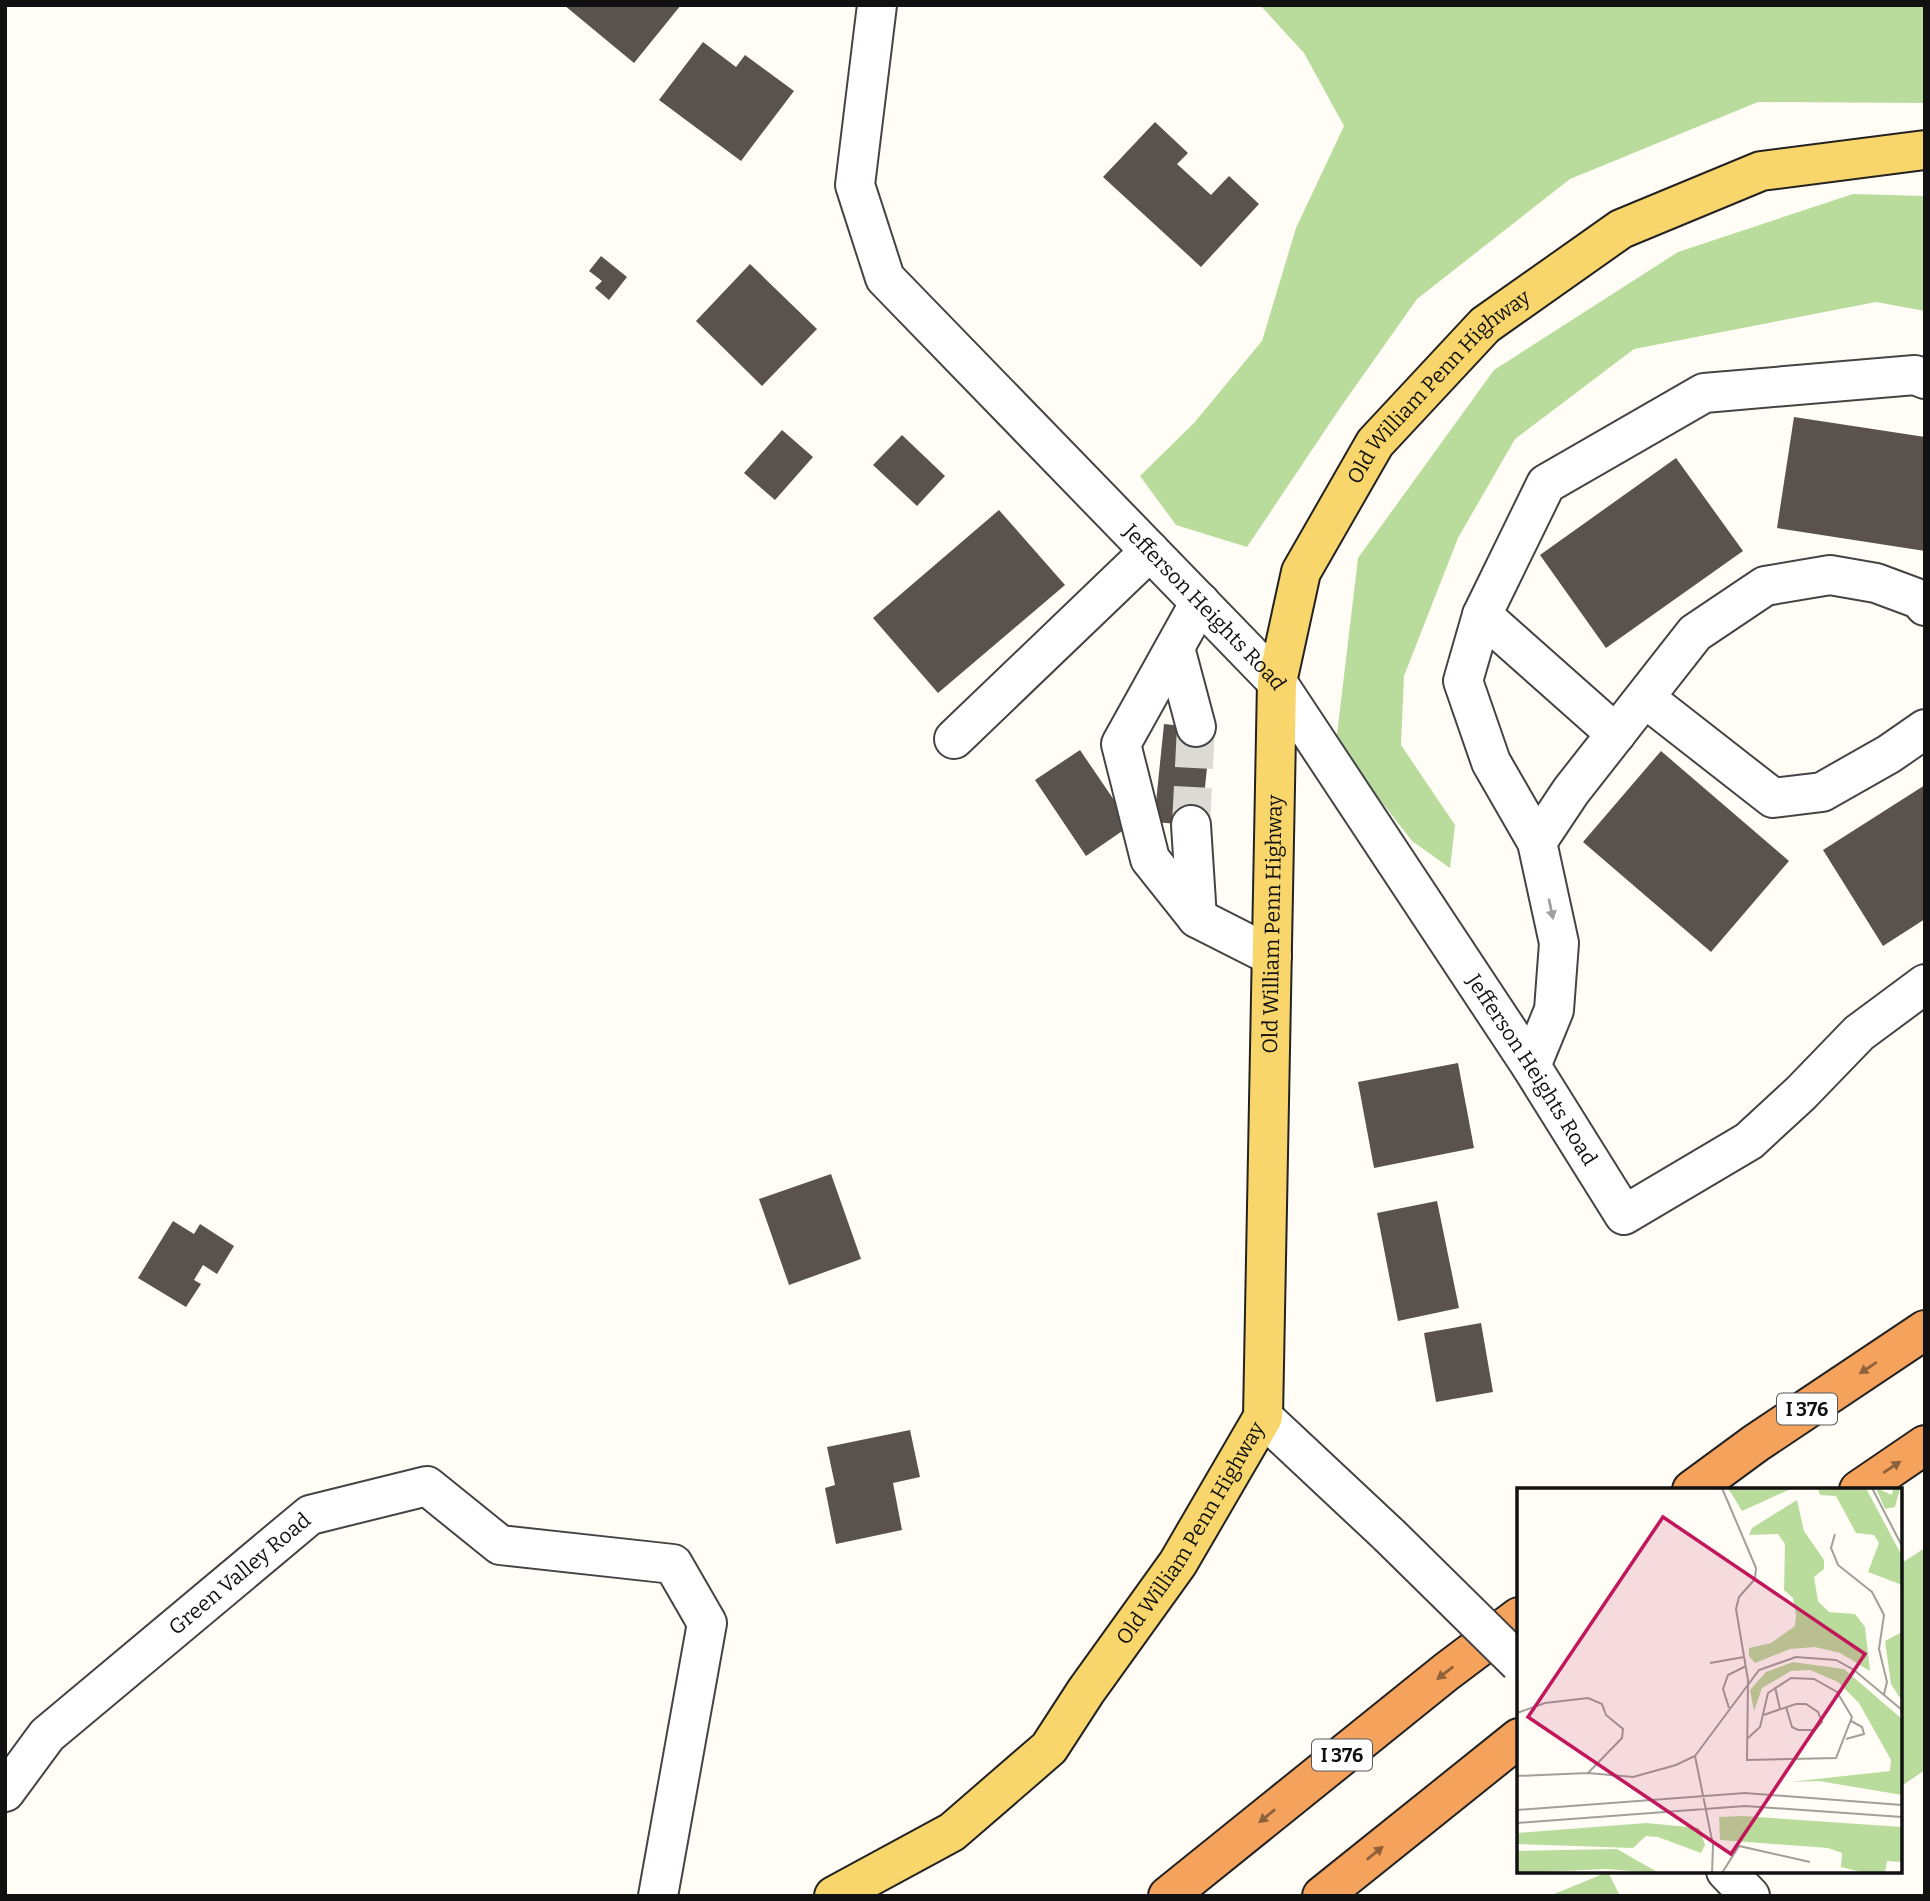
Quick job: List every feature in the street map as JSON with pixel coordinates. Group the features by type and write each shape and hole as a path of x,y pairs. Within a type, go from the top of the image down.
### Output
{"highway":[{"name":"I 376","path":"1695,1488 1756,1443 1925,1330"},
{"path":"1862,1488 1925,1445"},
{"name":"I 376","path":"1168,1896 1517,1619"},
{"path":"1322,1896 1517,1740"}],"main road":[{"name":"Old William Penn Highway","path":"834,1896 951,1832 1049,1748 1086,1691 1178,1563 1263,1417 1277,682 1300,572 1375,443 1485,325 1621,229 1761,171 1925,150"}],"street":[{"name":"Jefferson Heights Road","path":"877,5 855,185 885,278 1277,682 1531,1066 1624,1215 1749,1141 1859,1034 1925,984"},
{"path":"1531,1066 1554,1010 1559,943 1537,842 1491,762 1463,681 1482,615 1546,484 1704,393 1915,375 1925,379"},
{"path":"954,739 1150,551"},
{"path":"1537,842 1571,791 1695,633 1765,586 1830,575 1876,583 1919,599 1925,606"},
{"path":"1200,602 1121,744 1150,859 1197,918 1272,956"},
{"path":"1482,615 1616,734"},
{"path":"1175,648 1196,727"},
{"path":"1645,698 1773,798 1822,792 1889,754 1925,729"},
{"path":"1191,825 1197,918"},
{"path":"1263,1417 1389,1535 1517,1661"},
{"name":"Green Valley Road","path":"5,1792 47,1735 310,1515 427,1486 500,1545 673,1564 707,1623 658,1896"},
{"path":"1728,1873 1750,1896"}],"green space":[{"path":"1260,5 1925,5 1925,103 1758,102 1570,179 1417,299 1247,547 1176,525 1140,476 1194,423 1262,341 1296,228 1344,126 1304,53"},
{"path":"1853,194 1925,196 1925,311 1876,302 1634,349 1515,439 1458,538 1404,676 1401,745 1455,825 1450,868 1412,841 1336,743 1358,558 1494,370 1678,252"},
{"path":"1925,1548 1925,1770 1902,1786 1902,1563"},
{"path":"1608,1873 1620,1896 1549,1896"}],"building":[{"path":"564,5 681,5 634,63"},
{"path":"703,42 736,67 745,55 794,91 741,161 659,100"},
{"path":"1155,122 1188,153 1177,164 1211,195 1229,176 1259,204 1201,267 1103,177"},
{"path":"601,256 627,277 609,300 595,288 602,281 589,271"},
{"path":"750,264 817,329 762,386 696,321"},
{"path":"1794,417 1925,437 1925,551 1777,528"},
{"path":"782,430 813,457 775,500 744,473"},
{"path":"902,435 945,476 917,506 873,465"},
{"path":"1676,458 1743,551 1606,648 1540,555"},
{"path":"999,510 1065,585 938,693 873,618"},
{"path":"1164,724 1211,729 1201,826 1154,822"},
{"path":"1080,750 1131,825 1086,856 1035,780"},
{"path":"1661,751 1789,861 1711,952 1583,842"},
{"path":"1925,785 1925,919 1883,946 1823,850"},
{"path":"1458,1063 1474,1148 1374,1168 1358,1082"},
{"path":"831,1174 861,1259 789,1285 759,1199"},
{"path":"1437,1201 1459,1308 1398,1321 1377,1213"},
{"path":"173,1221 194,1234 200,1224 234,1246 217,1274 203,1265 194,1280 201,1284 186,1307 138,1278"},
{"path":"1481,1323 1493,1392 1436,1402 1424,1333"},
{"path":"910,1430 920,1477 893,1483 902,1530 836,1544 825,1488 835,1485 827,1447"}],"tunnel":[{"path":"1191,825 1196,727"}]}
